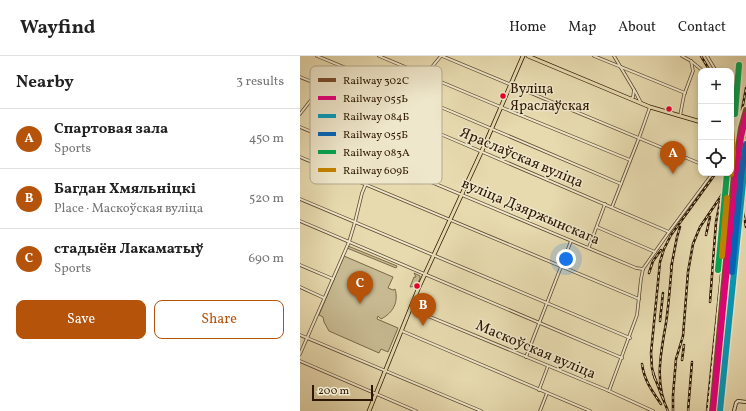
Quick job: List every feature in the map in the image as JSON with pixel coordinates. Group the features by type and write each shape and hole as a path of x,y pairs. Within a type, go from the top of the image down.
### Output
{"main road":[{"path":"369,411 384,370 425,275 523,56"},
{"path":"528,56 632,98 650,108 698,121"},
{"path":"734,135 746,140"},
{"path":"734,411 736,403 746,402"}],"street":[{"path":"317,56 341,66"},
{"path":"379,56 403,66"},
{"path":"433,66 442,56 698,163"},
{"path":"594,56 685,93"},
{"path":"614,56 642,104"},
{"path":"682,56 692,61 700,68"},
{"path":"707,56 714,68"},
{"path":"680,116 685,93 693,71 692,61"},
{"name":"Яраслаўская вуліца","path":"300,77 310,81"},
{"path":"442,82 630,160"},
{"path":"634,89 632,98 639,97"},
{"path":"300,114 310,101"},
{"path":"442,108 621,184"},
{"path":"612,207 650,108"},
{"name":"вуліца Дзяржынскага","path":"300,127 310,131"},
{"name":"Яраслаўская вуліца","path":"442,135 669,232"},
{"path":"300,157 310,161"},
{"path":"609,391 638,315 643,269 711,176"},
{"path":"300,354 349,242 365,184 639,299"},
{"name":"вуліца Дзяржынскага","path":"437,184 636,268 643,269"},
{"path":"300,199 630,338"},
{"path":"589,247 605,204"},
{"path":"300,221 622,358"},
{"path":"597,227 655,252"},
{"path":"526,356 571,241"},
{"path":"300,265 333,279"},
{"path":"300,287 324,298"},
{"name":"Маскоўская вуліца","path":"411,308 653,411"},
{"path":"401,331 590,411"},
{"path":"300,335 481,411"},
{"path":"300,361 416,411"},
{"path":"539,390 548,366"},
{"path":"540,411 547,393"}],"shaded area":[{"path":"348,246 397,266 396,268 347,248"},
{"path":"344,256 393,277 388,288 393,290 395,289 396,298 394,307 385,317 381,319 378,316 377,319 398,328 388,352 381,349 379,353 329,331 323,317 319,315"},
{"path":"414,273 420,276 420,279 416,286 410,287 414,277 416,277"}],"railway":[{"path":"701,56 708,68"},
{"path":"742,110 746,88"},
{"path":"746,122 739,161 741,201 746,227"},
{"path":"655,379 652,368 651,353 660,262 664,249 671,235 714,176"},
{"path":"673,411 676,359 683,336 688,272 693,244 700,227 721,196 726,185 728,176"},
{"path":"729,198 730,181"},
{"path":"710,302 716,222 720,202"},
{"path":"706,235 710,217"},
{"path":"707,411 727,217"},
{"path":"671,268 680,227"},
{"path":"723,363 730,293 730,239"},
{"path":"649,273 653,261 661,250"},
{"path":"668,411 661,390 660,367 672,264"},
{"path":"660,321 663,293"},
{"path":"682,360 684,345"},
{"path":"688,411 692,362"},
{"path":"642,364 647,380 661,404"},
{"path":"653,373 663,399"}],"rail line":[{"name":"083А","path":"735,114 739,65"},
{"name":"302С","path":"712,411 734,175 741,128 746,110"},
{"name":"055Ь","path":"713,411 736,175 741,137 746,115"},
{"name":"055Б","path":"732,272 741,176 746,144"},
{"name":"084Б","path":"720,411 746,153"},
{"name":"083А","path":"718,270 727,176"},
{"name":"609Б","path":"722,256 727,198"}],"place":[{"name":"Вуліца Яраслаўская","path":"503,96"},
{"name":"Спартовая зала","path":"673,174"},
{"name":"стадыён Лакаматыў","path":"360,304"},
{"name":"Багдан Хмяльніцкі","path":"423,326"}]}
